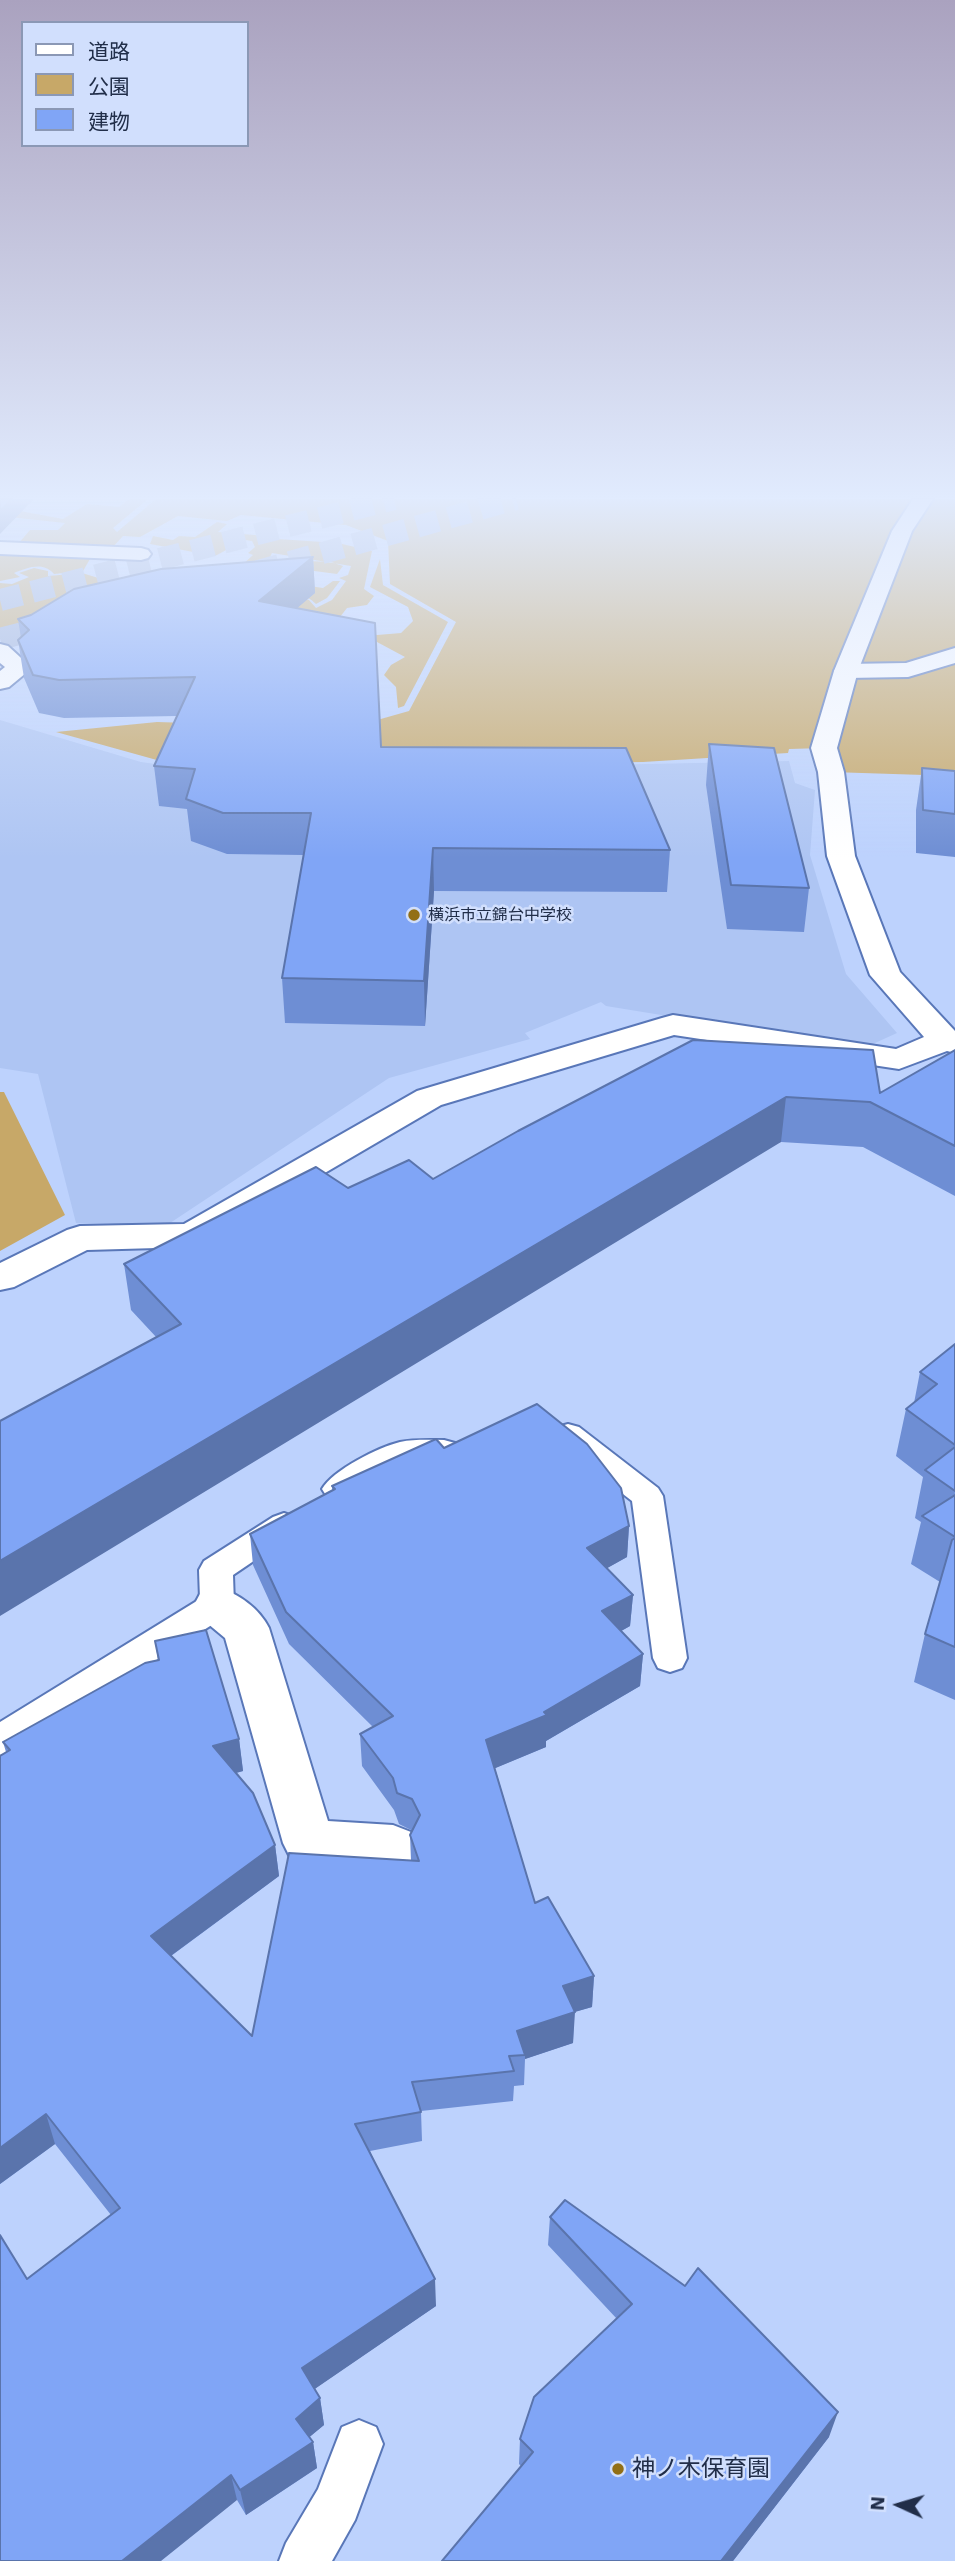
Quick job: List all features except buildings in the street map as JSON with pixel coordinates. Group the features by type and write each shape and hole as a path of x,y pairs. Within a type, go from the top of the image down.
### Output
{"street":[{"path":"0,1278 80,1238 192,1235 429,1098 673,1025 899,1059 950,1041 886,975 841,856 831,772 824,748 846,671 867,619"},
{"path":"0,651 20,668 0,682"},
{"path":"846,671 908,670 955,655"},
{"path":"218,1605 246,1628 309,1843 393,1849"}],"lane":[{"path":"540,1413 647,1496 670,1658"},
{"path":"0,1740 218,1605 216,1570 379,1463 403,1452 441,1453 478,1438"},
{"path":"304,2561 338,2504 359,2444"}],"shaded area":[{"name":"横浜市立錦台中学校","path":"0,720 141,762 220,773 789,761 795,783 815,790 810,855 846,974 897,1033 864,1048 606,1006 601,1002 525,1033 530,1039 389,1078 167,1225 76,1223 38,1074 0,1068"}],"green space":[{"path":"0,619 235,619 377,647 369,653 41,634 8,640 0,633"},
{"path":"412,619 442,619 448,622 404,706 398,708 396,687 384,675 391,665 405,657 377,642 315,629 349,629 377,635 401,633 413,621"},
{"path":"450,619 955,619 955,776 831,772 824,748 789,749 788,753 643,762 353,766 164,762 56,732 157,722 349,728 409,711 456,622"},
{"path":"0,1092 4,1092 65,1215 0,1251"}],"tunnel":[{"path":"0,639 72,620"}],"place":[{"name":"横浜市立錦台中学校","path":"414,915"},
{"name":"神ノ木保育園","path":"618,2469"}]}
